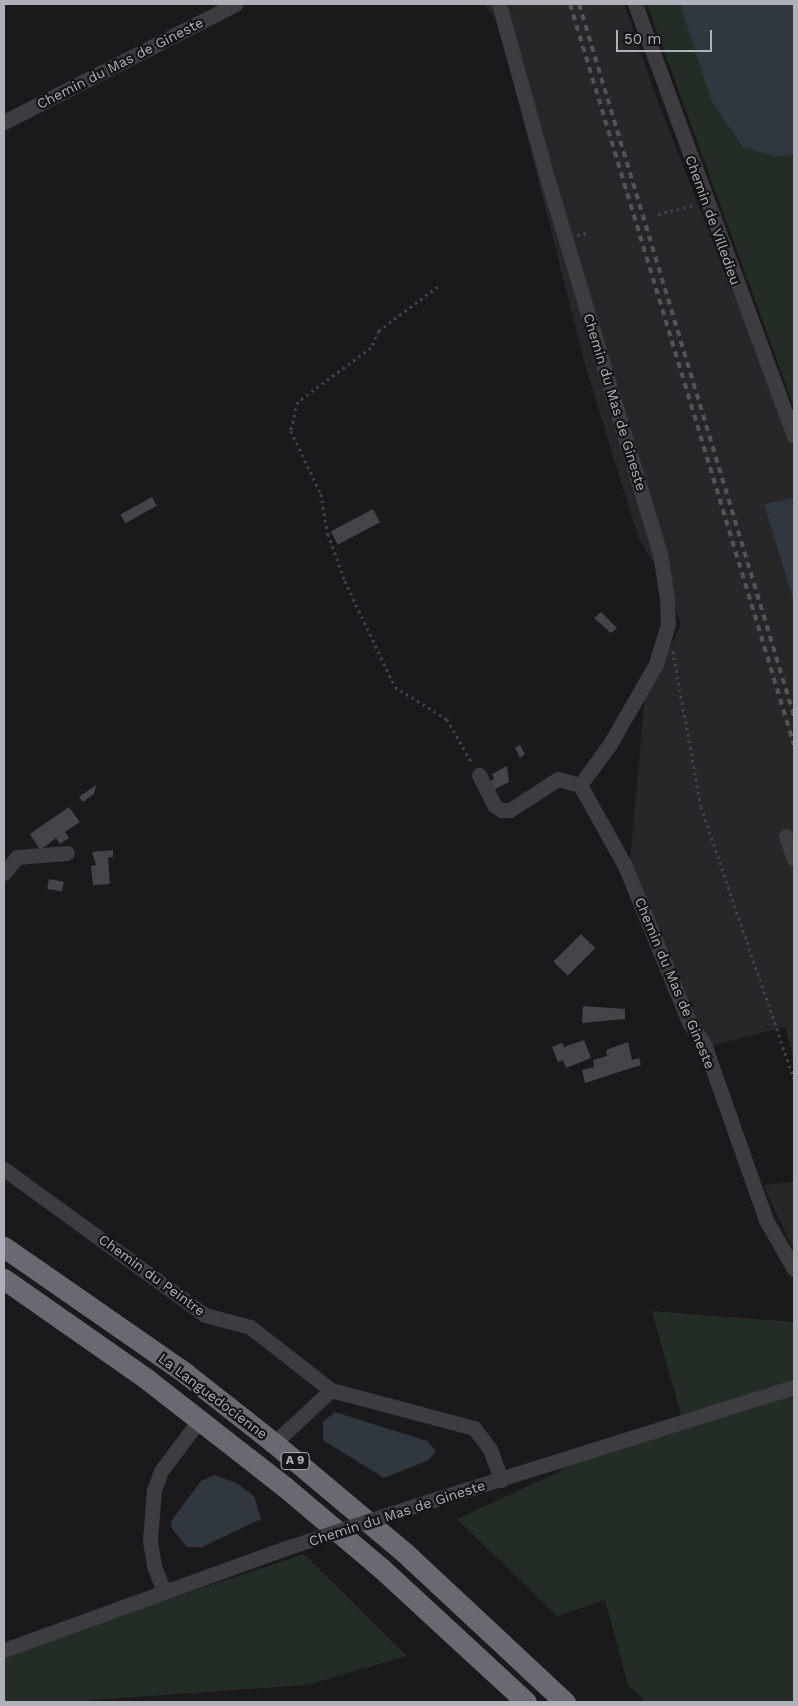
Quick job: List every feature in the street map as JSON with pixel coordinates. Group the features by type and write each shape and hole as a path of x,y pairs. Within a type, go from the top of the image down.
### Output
{"highway":[{"name":"La Languedocienne","path":"4,1247 185,1373 274,1443 411,1559 565,1702"},
{"name":"La Languedocienne","path":"4,1279 200,1420 381,1568 526,1702"}],"street":[{"name":"Chemin du Mas de Gineste","path":"4,122 236,4"},
{"name":"Chemin du Mas de Gineste","path":"499,4 549,184 660,553 667,598 668,624 656,664 610,744 580,785 625,866 689,1022 704,1044 762,1211 794,1269"},
{"name":"Chemin de Villedieu","path":"635,4 794,436"},
{"path":"479,776 494,805 501,810 510,810 558,779 580,785"},
{"path":"786,836 794,860"},
{"path":"4,873 17,857 67,853"},
{"name":"Chemin du Peintre","path":"4,1169 205,1315 250,1327 332,1390 474,1428 490,1449 501,1480"},
{"name":"Chemin du Mas de Gineste","path":"4,1650 164,1591 414,1506 794,1387"},
{"path":"274,1443 332,1390"},
{"path":"164,1591 154,1566 150,1540 154,1490 161,1470 200,1420"}],"path":[{"path":"658,214 707,202"},
{"path":"438,287 379,331 371,348 298,402 291,431 320,494 328,534 345,581 395,687 447,719 479,776"},
{"path":"662,644 675,654 678,663 682,712 701,807 794,1078"},
{"path":"97,1702 132,1702"}],"shaded area":[{"path":"483,4 624,4 658,102 794,448 794,1062 785,1027 706,1047 629,871 645,696 681,625 669,588 638,537 585,365 498,21"},
{"path":"647,4 680,4 711,99 778,157 794,155 794,407"},
{"path":"680,4 794,4 794,155 778,157 743,147 711,100"},
{"path":"794,498 794,602 764,504"},
{"path":"794,1182 794,1250 763,1185"},
{"path":"652,1311 794,1322 794,1381 681,1415"},
{"path":"794,1387 794,1702 646,1702 628,1685 605,1600 557,1616 457,1519 561,1471 562,1463"},
{"path":"335,1412 427,1441 436,1451 429,1460 384,1478 323,1440 323,1422"},
{"path":"215,1475 238,1484 254,1496 261,1519 202,1547 187,1547 171,1527 172,1520 201,1481"},
{"path":"304,1554 407,1656 307,1685 65,1702 4,1702 4,1654"}],"building":[{"path":"152,497 157,506 125,523 121,514"},
{"path":"373,509 380,522 338,545 331,532"},
{"path":"601,612 617,628 611,633 594,618"},
{"path":"520,745 525,754 520,758 515,748"},
{"path":"507,766 509,782 493,790 489,782 494,779 492,774"},
{"path":"96,785 94,794 83,802 79,797"},
{"path":"69,807 80,822 65,832 69,838 60,844 56,838 40,850 30,834"},
{"path":"113,850 113,857 108,857 110,884 93,885 91,866 96,865 92,852"},
{"path":"49,879 64,882 62,892 47,889"},
{"path":"581,934 595,948 568,976 553,962"},
{"path":"583,1006 625,1009 625,1019 582,1023"},
{"path":"584,1040 591,1058 566,1068 563,1060 558,1062 552,1047 562,1043 564,1047"},
{"path":"628,1042 632,1060 639,1058 641,1065 585,1083 582,1070 594,1067 593,1060 607,1056 606,1050"}],"railway":[{"path":"570,4 794,745"},
{"path":"579,4 794,716"}]}
